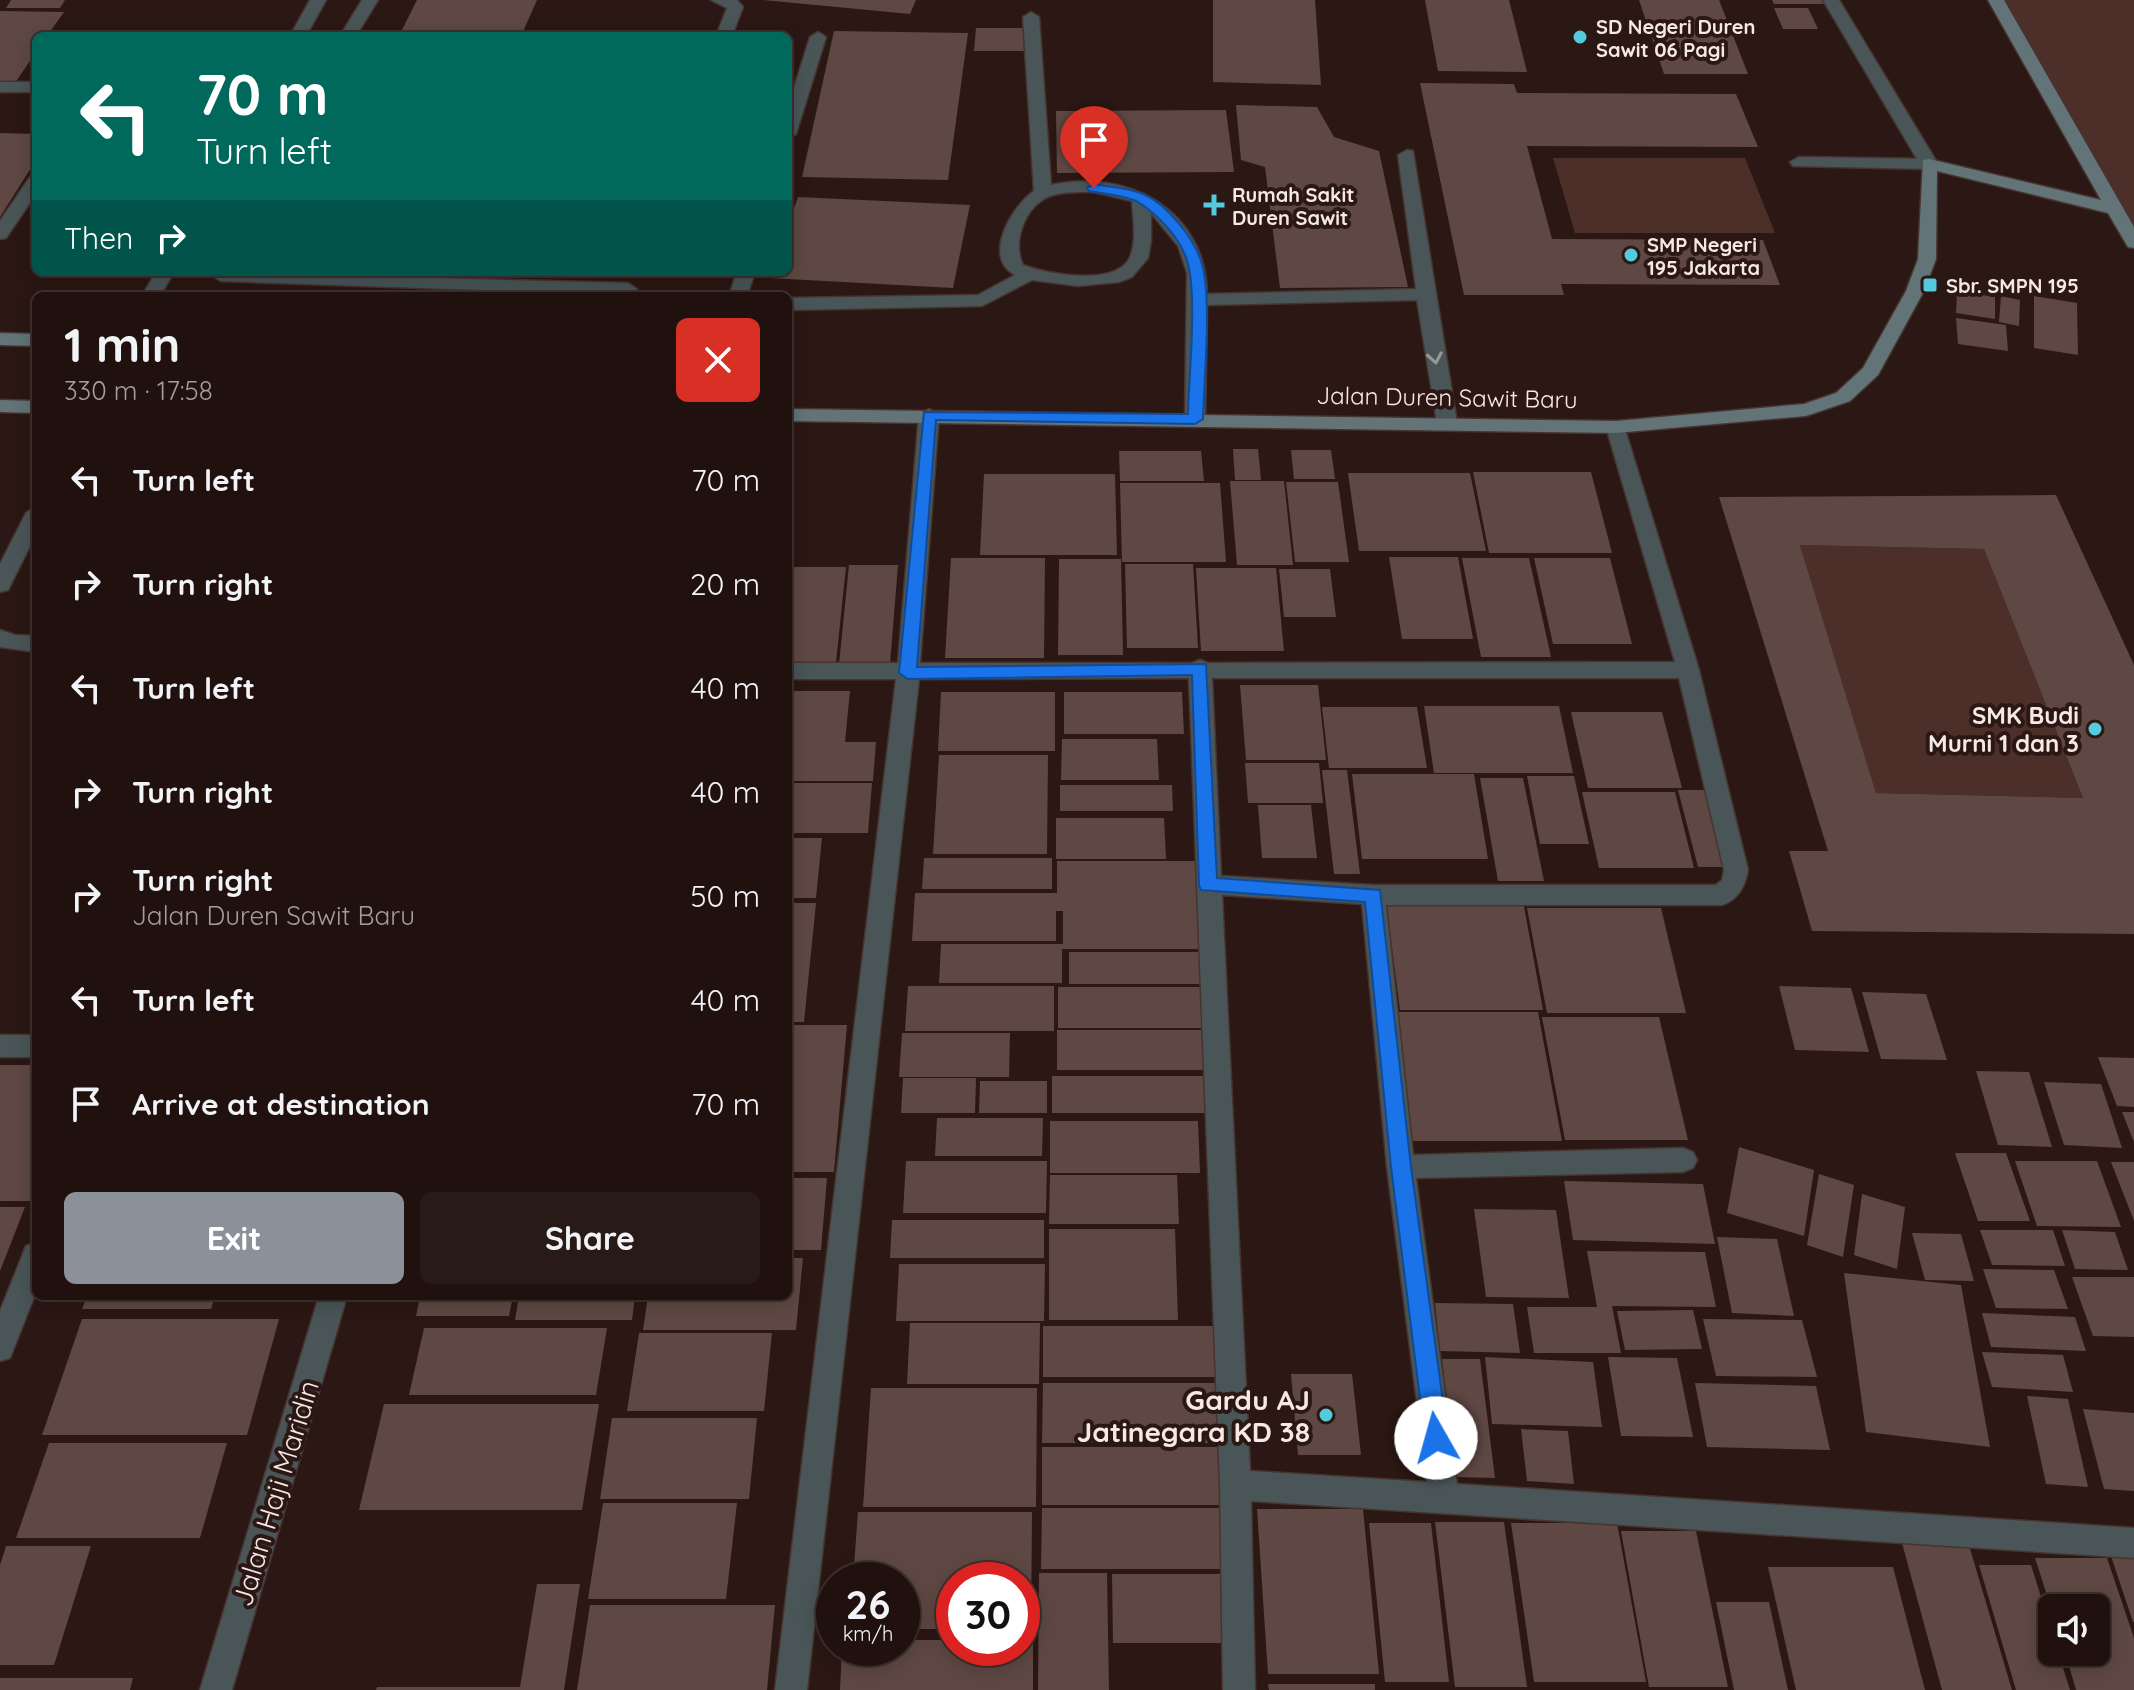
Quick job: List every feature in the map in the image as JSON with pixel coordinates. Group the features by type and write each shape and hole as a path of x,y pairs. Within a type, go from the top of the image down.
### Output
{"street":[{"path":"300,32 318,0"},
{"path":"350,32 370,0"},
{"path":"719,0 729,1 735,7 726,32"},
{"path":"1831,0 1929,164"},
{"path":"1996,0 2134,243"},
{"path":"1031,17 1043,192"},
{"path":"792,121 818,37"},
{"path":"0,87 32,87"},
{"path":"1407,155 1425,294 1447,423"},
{"path":"1799,162 1929,164 2115,209"},
{"name":"Jalan Duren Sawit Baru","path":"792,415 1616,427 1806,410 1843,397 1871,371 1888,345 1927,259 1929,164"},
{"path":"0,234 32,187"},
{"path":"1140,197 1143,224 1139,257 1133,268 1120,276 1072,280 1028,275 1016,269 1009,250 1014,224 1043,192 1094,188 1140,197 1164,216 1185,242 1195,264 1198,300 1195,419"},
{"path":"792,304 982,300 1028,275"},
{"path":"221,276 594,292 630,286"},
{"path":"1198,300 1425,294"},
{"path":"0,339 28,340"},
{"path":"0,406 32,407"},
{"path":"791,1690 908,673 929,415"},
{"path":"1208,885 1373,895 1722,895 1733,884 1736,870 1688,670 1616,427"},
{"path":"0,585 32,521"},
{"path":"0,638 12,643 32,644"},
{"path":"792,671 908,673 1200,668 1688,670"},
{"path":"1200,668 1235,1485 1239,1690"},
{"path":"1373,895 1401,1167 1444,1499"},
{"path":"0,1046 32,1046"},
{"path":"1401,1167 1683,1160"},
{"path":"0,1348 32,1265"},
{"name":"Jalan Haji Maridin","path":"216,1690 332,1300"},
{"path":"1235,1485 2134,1543"}],"shaded area":[{"path":"1999,0 2134,0 2134,243"},
{"path":"1553,158 1745,158 1775,233 1575,233"},
{"path":"1800,545 1984,549 2083,798 1876,793"}],"building":[{"path":"11,0 65,0 60,8 6,8"},
{"path":"417,0 537,0 523,32 401,32"},
{"path":"763,0 916,0 910,14"},
{"path":"1213,0 1315,0 1321,85 1213,82"},
{"path":"1425,0 1509,0 1527,72 1438,71"},
{"path":"1639,0 1719,0 1748,74 1664,74"},
{"path":"1772,0 1824,0 1826,4 1774,4"},
{"path":"1774,8 1808,8 1818,29 1783,29"},
{"path":"0,11 64,12 50,32 32,32 32,58 15,83 0,83"},
{"path":"976,28 1029,28 1028,51 974,51"},
{"path":"834,31 968,33 948,180 802,177"},
{"path":"1420,83 1514,84 1517,93 1736,94 1758,147 1527,146 1552,239 1763,240 1780,285 1561,284 1564,295 1464,295"},
{"path":"1236,105 1317,107 1334,137 1379,151 1408,287 1280,288 1265,167 1241,160"},
{"path":"1226,110 1234,172 1057,173 1056,111"},
{"path":"0,133 32,134 32,166 0,217"},
{"path":"798,197 970,205 953,288 769,278 792,276 792,214"},
{"path":"1957,291 1995,297 1995,319 1956,313"},
{"path":"2001,296 2020,300 2019,326 1999,322"},
{"path":"2034,296 2077,303 2078,355 2034,348"},
{"path":"1956,318 2006,325 2008,351 1958,344"},
{"path":"1233,449 1258,449 1261,480 1235,480"},
{"path":"1291,450 1331,450 1335,479 1294,479"},
{"path":"1119,451 1201,451 1204,481 1120,481"},
{"path":"1473,472 1591,472 1612,553 1489,553"},
{"path":"1348,473 1470,473 1486,551 1359,551"},
{"path":"984,474 1115,474 1117,555 980,555"},
{"path":"1230,481 1284,481 1293,565 1237,565"},
{"path":"1286,482 1338,482 1349,562 1295,562"},
{"path":"1120,483 1220,483 1226,562 1122,562"},
{"name":"SMK Budi Murni 1 dan 3","path":"2056,495 2134,665 2134,934 1812,931 1789,851 1828,851 1719,497","holes":["1800,545 1984,549 2083,798 1876,793"]},
{"path":"1389,557 1458,557 1473,639 1402,639"},
{"path":"951,558 1045,558 1044,658 945,658"},
{"path":"1462,558 1529,558 1551,657 1481,657"},
{"path":"1534,558 1610,558 1632,644 1553,644"},
{"path":"1059,559 1121,559 1123,655 1058,655"},
{"path":"1125,564 1193,564 1198,648 1127,648"},
{"path":"849,565 898,565 890,664 839,664"},
{"path":"793,567 846,567 836,662 792,662"},
{"path":"1196,568 1276,568 1284,651 1201,651"},
{"path":"1279,569 1330,569 1336,617 1284,617"},
{"path":"1240,685 1318,685 1326,760 1246,760"},
{"path":"792,691 850,691 845,742 876,742 873,781 792,781"},
{"path":"941,692 1055,692 1055,751 938,751"},
{"path":"1064,692 1182,692 1184,734 1064,734"},
{"path":"1424,706 1559,706 1573,773 1434,773"},
{"path":"1322,707 1417,707 1427,768 1329,768"},
{"path":"1571,712 1662,712 1682,788 1588,788"},
{"path":"1062,739 1157,739 1159,780 1061,780"},
{"path":"939,755 1048,755 1047,854 933,854"},
{"path":"1245,763 1319,763 1323,803 1248,803"},
{"path":"1322,770 1347,770 1360,874 1334,874"},
{"path":"1352,774 1474,774 1488,859 1362,859"},
{"path":"1527,776 1574,776 1589,844 1540,844"},
{"path":"1480,778 1523,778 1544,881 1498,881"},
{"path":"792,783 872,783 868,833 792,833"},
{"path":"1060,785 1172,785 1173,811 1060,811"},
{"path":"1678,790 1707,790 1728,867 1698,867"},
{"path":"1582,792 1675,792 1694,868 1599,868"},
{"path":"1258,805 1311,805 1317,858 1262,858"},
{"path":"1056,818 1164,818 1166,859 1056,859"},
{"path":"792,838 822,838 816,898 792,898"},
{"path":"924,858 1052,858 1052,889 922,889"},
{"path":"1057,861 1201,861 1206,949 1062,949 1062,983 939,983 941,944 1063,944 1063,911 1056,911 1056,941 912,941 915,893 1057,893"},
{"path":"1386,901 1523,901 1543,1010 1400,1010"},
{"path":"792,903 816,903 804,1022 792,1022"},
{"path":"1527,908 1661,908 1686,1013 1547,1013"},
{"path":"1069,952 1207,952 1209,984 1069,984"},
{"path":"908,986 1054,986 1054,1031 905,1031"},
{"path":"1779,986 1851,988 1869,1052 1795,1050"},
{"path":"1058,987 1205,987 1207,1028 1058,1028"},
{"path":"1862,992 1926,994 1947,1060 1881,1059"},
{"path":"1389,1012 1538,1012 1562,1141 1405,1141"},
{"path":"1542,1017 1659,1017 1688,1140 1565,1140"},
{"path":"792,1025 847,1025 834,1172 792,1172"},
{"path":"1057,1030 1202,1030 1204,1070 1057,1070"},
{"path":"902,1033 1010,1033 1009,1077 899,1077"},
{"path":"2098,1057 2134,1058 2134,1107 2117,1106"},
{"path":"0,1065 32,1065 32,1201 0,1201"},
{"path":"1976,1071 2029,1072 2052,1147 1998,1145"},
{"path":"1052,1076 1206,1076 1208,1113 1052,1113"},
{"path":"903,1078 976,1078 975,1113 901,1113"},
{"path":"980,1081 1047,1081 1047,1113 979,1113"},
{"path":"2044,1082 2101,1084 2122,1148 2064,1145"},
{"path":"2122,1112 2134,1112 2134,1142"},
{"path":"937,1118 1043,1118 1042,1156 935,1156"},
{"path":"1050,1121 1198,1121 1200,1173 1050,1173"},
{"path":"1739,1147 1814,1170 1804,1236 1727,1213"},
{"path":"1955,1153 2006,1153 2030,1221 1978,1221"},
{"path":"906,1161 1047,1161 1046,1213 903,1213"},
{"path":"2015,1161 2097,1161 2121,1227 2037,1226"},
{"path":"2111,1162 2134,1162 2134,1221"},
{"path":"1819,1174 1854,1185 1843,1257 1807,1245"},
{"path":"1050,1175 1177,1175 1179,1224 1049,1224"},
{"path":"792,1178 827,1178 821,1250 792,1250"},
{"path":"1564,1181 1703,1184 1715,1244 1573,1240"},
{"path":"1862,1194 1905,1207 1897,1269 1854,1255"},
{"path":"0,1207 25,1207 0,1271"},
{"path":"1474,1209 1556,1210 1569,1298 1486,1297"},
{"path":"892,1220 1044,1220 1044,1258 890,1258"},
{"path":"1049,1229 1175,1229 1178,1320 1049,1320"},
{"path":"1980,1230 2053,1230 2065,1266 1992,1265"},
{"path":"2062,1230 2115,1232 2128,1270 2075,1269"},
{"path":"1912,1233 1961,1234 1974,1281 1925,1280"},
{"path":"1717,1237 1777,1239 1794,1316 1732,1313"},
{"path":"1587,1251 1705,1252 1716,1307 1612,1306 1621,1353 1534,1353 1527,1307 1597,1307"},
{"path":"792,1258 803,1258 796,1330 643,1330 647,1300 792,1300"},
{"path":"899,1264 1045,1264 1044,1321 896,1321"},
{"path":"1983,1269 2054,1270 2068,1309 1996,1308"},
{"path":"1844,1273 1961,1285 1990,1447 1866,1432"},
{"path":"2072,1277 2134,1277 2134,1337 2093,1336"},
{"path":"85,1300 214,1300 211,1309 82,1309"},
{"path":"419,1300 512,1300 509,1316 416,1316"},
{"path":"518,1300 634,1300 632,1320 515,1320"},
{"path":"1435,1303 1513,1304 1520,1353 1440,1351"},
{"path":"1693,1310 1702,1349 1625,1350 1617,1311"},
{"path":"1982,1313 2075,1317 2086,1351 1991,1347"},
{"path":"82,1319 279,1319 247,1435 42,1435"},
{"path":"1703,1319 1802,1320 1817,1377 1716,1376"},
{"path":"910,1323 1040,1323 1039,1384 907,1384"},
{"path":"1043,1326 1225,1326 1227,1377 1043,1377"},
{"path":"424,1328 607,1328 596,1395 409,1395"},
{"path":"639,1333 772,1333 764,1411 627,1411"},
{"path":"1982,1352 2063,1355 2073,1392 1992,1387"},
{"path":"1485,1357 1593,1362 1602,1427 1492,1424"},
{"path":"1608,1357 1677,1358 1693,1437 1621,1436"},
{"path":"1442,1359 1480,1359 1495,1478 1456,1477"},
{"name":"Gardu AJ Jatinegara KD 38","path":"1291,1374 1352,1374 1361,1455 1298,1455"},
{"path":"1043,1383 1225,1383 1229,1443 1042,1443"},
{"path":"1695,1383 1816,1386 1830,1450 1707,1447"},
{"path":"871,1388 1037,1388 1036,1507 863,1507"},
{"path":"2027,1396 2068,1399 2088,1487 2046,1484"},
{"path":"384,1404 599,1404 582,1510 359,1510"},
{"path":"2083,1409 2134,1413 2134,1491 2104,1489"},
{"path":"612,1418 757,1418 749,1499 600,1499"},
{"path":"1521,1429 1568,1431 1574,1484 1527,1481"},
{"path":"49,1443 227,1443 200,1538 16,1538"},
{"path":"1042,1447 1225,1447 1228,1505 1042,1505"},
{"path":"603,1503 737,1503 726,1599 588,1599"},
{"path":"1042,1508 1223,1508 1226,1569 1041,1569"},
{"path":"1257,1509 1363,1509 1379,1674 1268,1674"},
{"path":"858,1512 1032,1512 1032,1562 936,1562 936,1629 920,1629 920,1562 854,1562"},
{"path":"1435,1522 1504,1522 1527,1687 1455,1687"},
{"path":"1369,1523 1431,1523 1449,1682 1385,1682"},
{"path":"1511,1523 1617,1523 1646,1682 1534,1682"},
{"path":"1621,1531 1696,1531 1728,1687 1649,1687"},
{"path":"1899,1532 1965,1532 2012,1690 1942,1690"},
{"path":"6,1546 91,1546 54,1665 0,1665 0,1565"},
{"path":"2109,1550 2134,1550 2134,1622 2133,1622"},
{"path":"2035,1558 2107,1558 2134,1638 2134,1690 2076,1690 2069,1666 2110,1666 2110,1594 2047,1594"},
{"path":"1979,1565 2031,1565 2040,1594 2038,1666 2062,1666 2070,1690 2016,1690"},
{"path":"1768,1567 1893,1567 1925,1690 1796,1690"},
{"path":"1040,1573 1107,1573 1109,1690 1038,1690"},
{"path":"1112,1574 1228,1574 1232,1643 1113,1643"},
{"path":"537,1584 580,1584 564,1690 376,1690 377,1687 520,1687"},
{"path":"1716,1602 1769,1602 1788,1690 1734,1690"},
{"path":"590,1605 775,1605 767,1690 577,1690"},
{"path":"920,1640 936,1640 936,1666 1033,1666 1033,1690 840,1690 841,1666 920,1666"},
{"path":"0,1678 133,1678 130,1690 0,1690"},
{"path":"1268,1684 1375,1684 1375,1690 1269,1690"}],"place":[{"name":"SD Negeri Duren Sawit 06 Pagi","path":"1580,37"},
{"name":"Rumah Sakit Duren Sawit","path":"1214,205"},
{"name":"SMP Negeri 195 Jakarta","path":"1631,255"},
{"name":"Sbr. SMPN 195","path":"1930,285"},
{"name":"SMK Budi Murni 1 dan 3","path":"2095,729"},
{"name":"Gardu AJ Jatinegara KD 38","path":"1326,1415"}],"route":[{"path":"1094,188 1140,197 1164,216 1185,242 1195,264 1198,300 1195,419 929,415 908,673 1200,668 1208,885 1373,895 1401,1167 1436,1438"}]}
